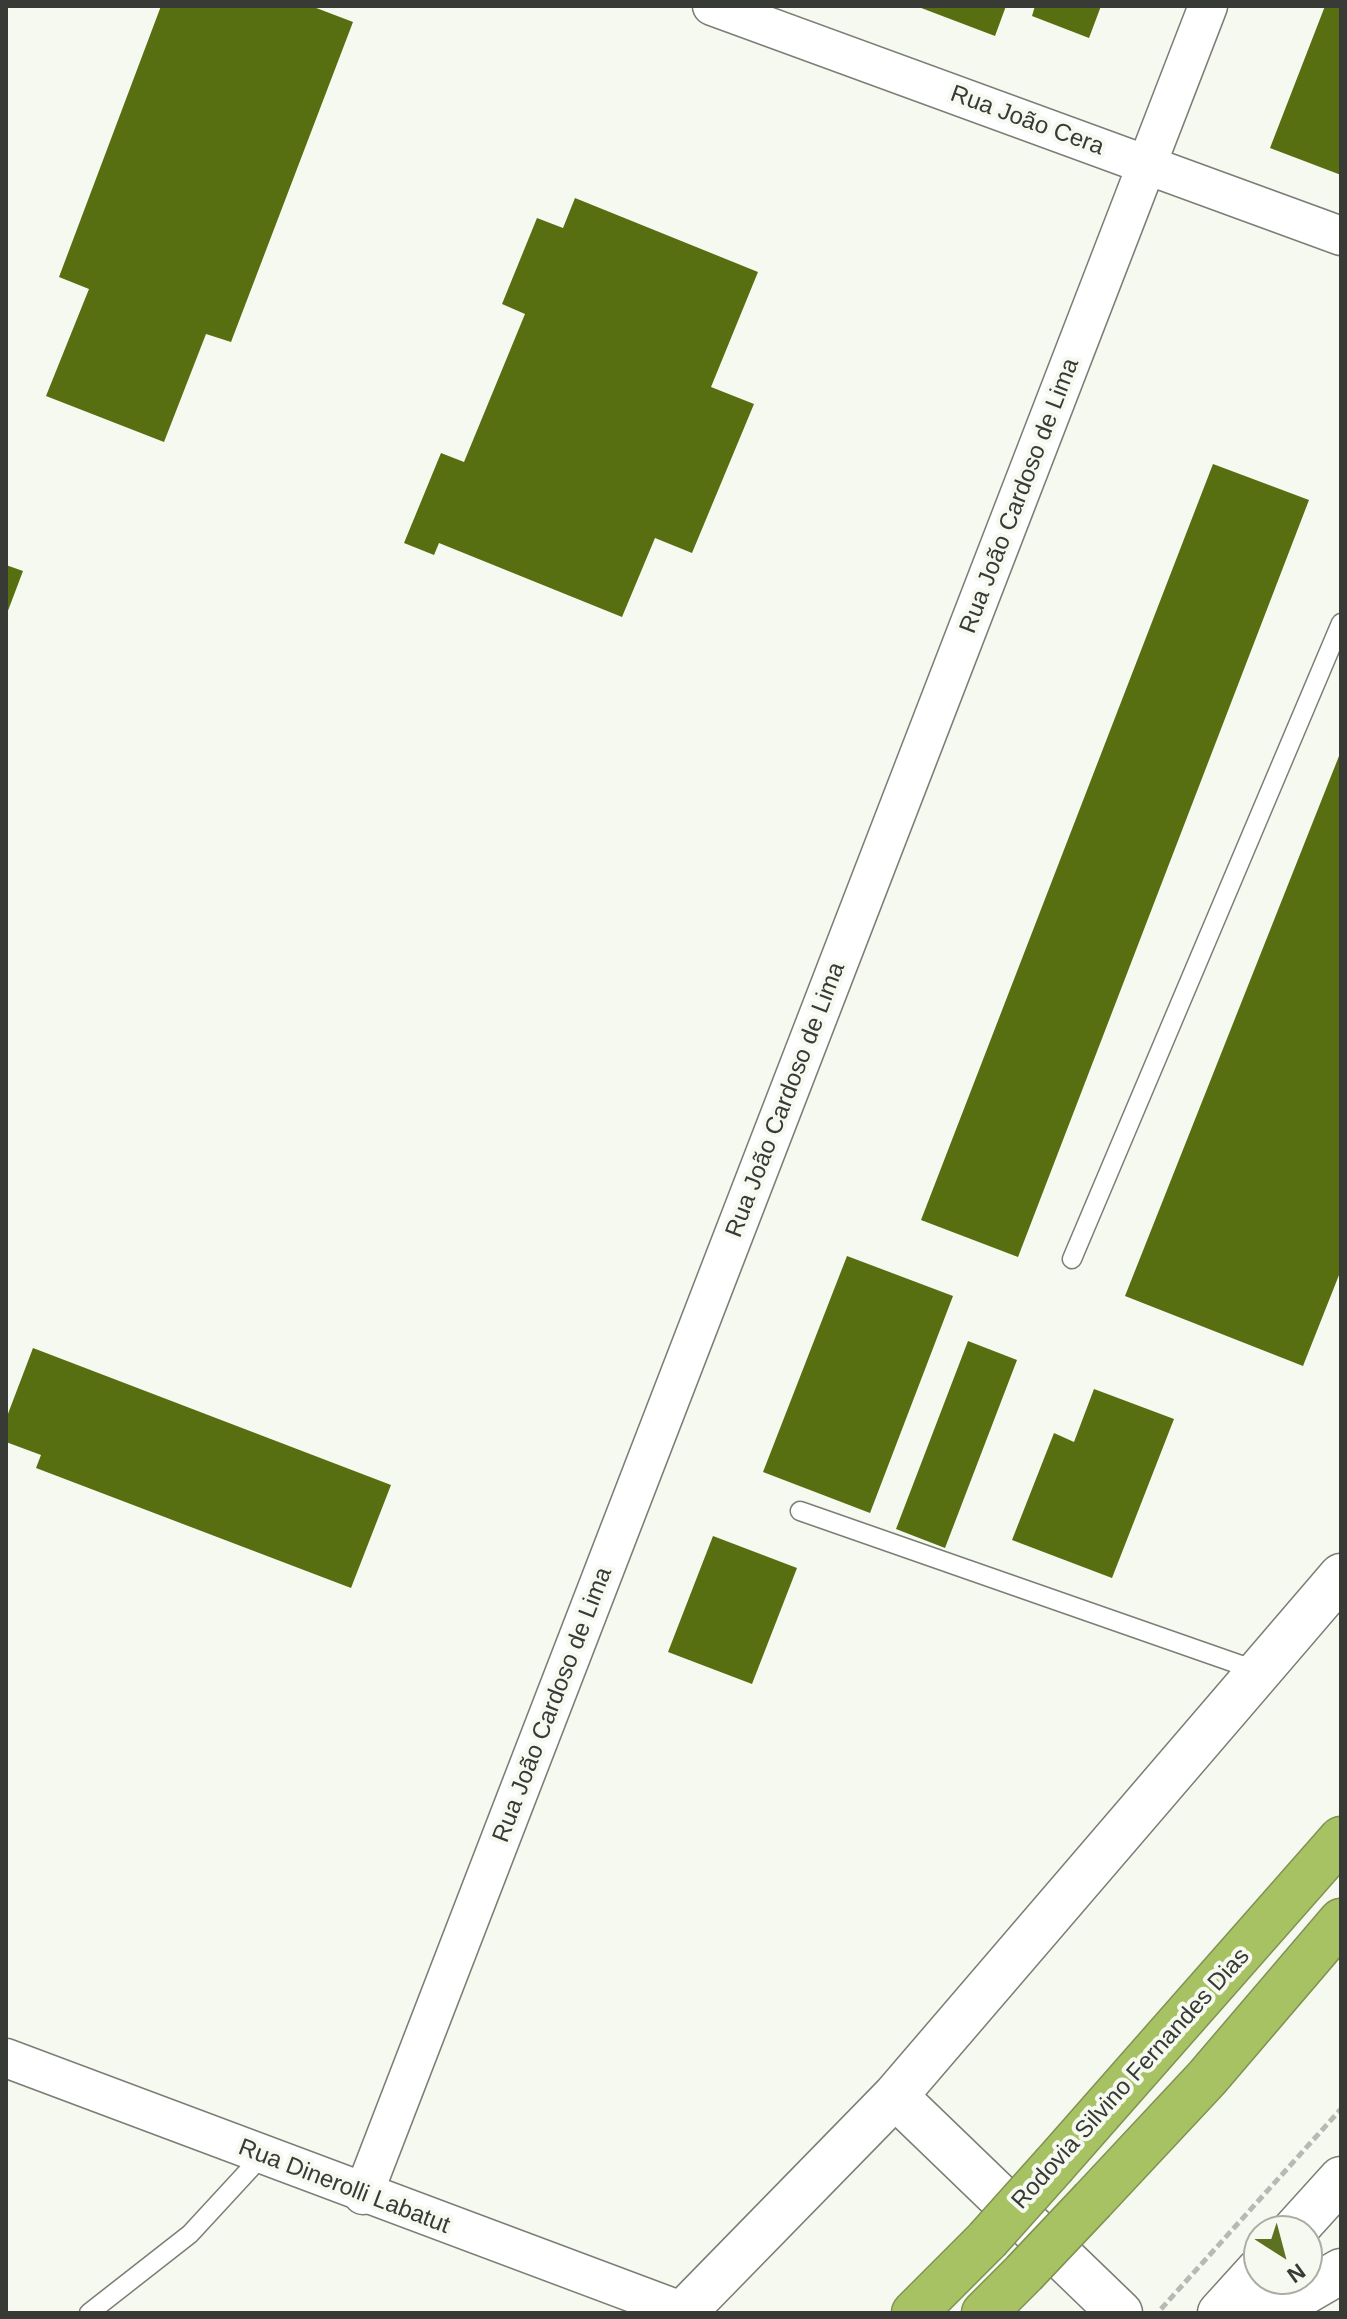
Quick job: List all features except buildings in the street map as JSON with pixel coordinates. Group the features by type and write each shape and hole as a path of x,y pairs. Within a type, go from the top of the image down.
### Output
{"highway":[{"name":"Rodovia Silvino Fernandes Dias","path":"914,2313 987,2240 1341,1839"},
{"path":"984,2313 1207,2078 1341,1921"}],"street":[{"name":"Rua João Cera","path":"712,6 1341,236"},
{"name":"Rua João Cardoso de Lima","path":"363,2195 1208,6"},
{"path":"683,2313 895,2096 1341,1576"},
{"name":"Rua Dinerolli Labatut","path":"6,2058 683,2313"},
{"path":"895,2096 1120,2313"},
{"path":"1308,2215 1341,2179"},
{"path":"1269,2313 1341,2271"},
{"path":"1220,2313 1243,2288"}],"lane":[{"path":"1072,1259 1341,623"},
{"path":"800,1511 1261,1672"},
{"path":"89,2313 190,2234 262,2156"}],"path":[{"path":"1157,2313 1341,2109"}]}
